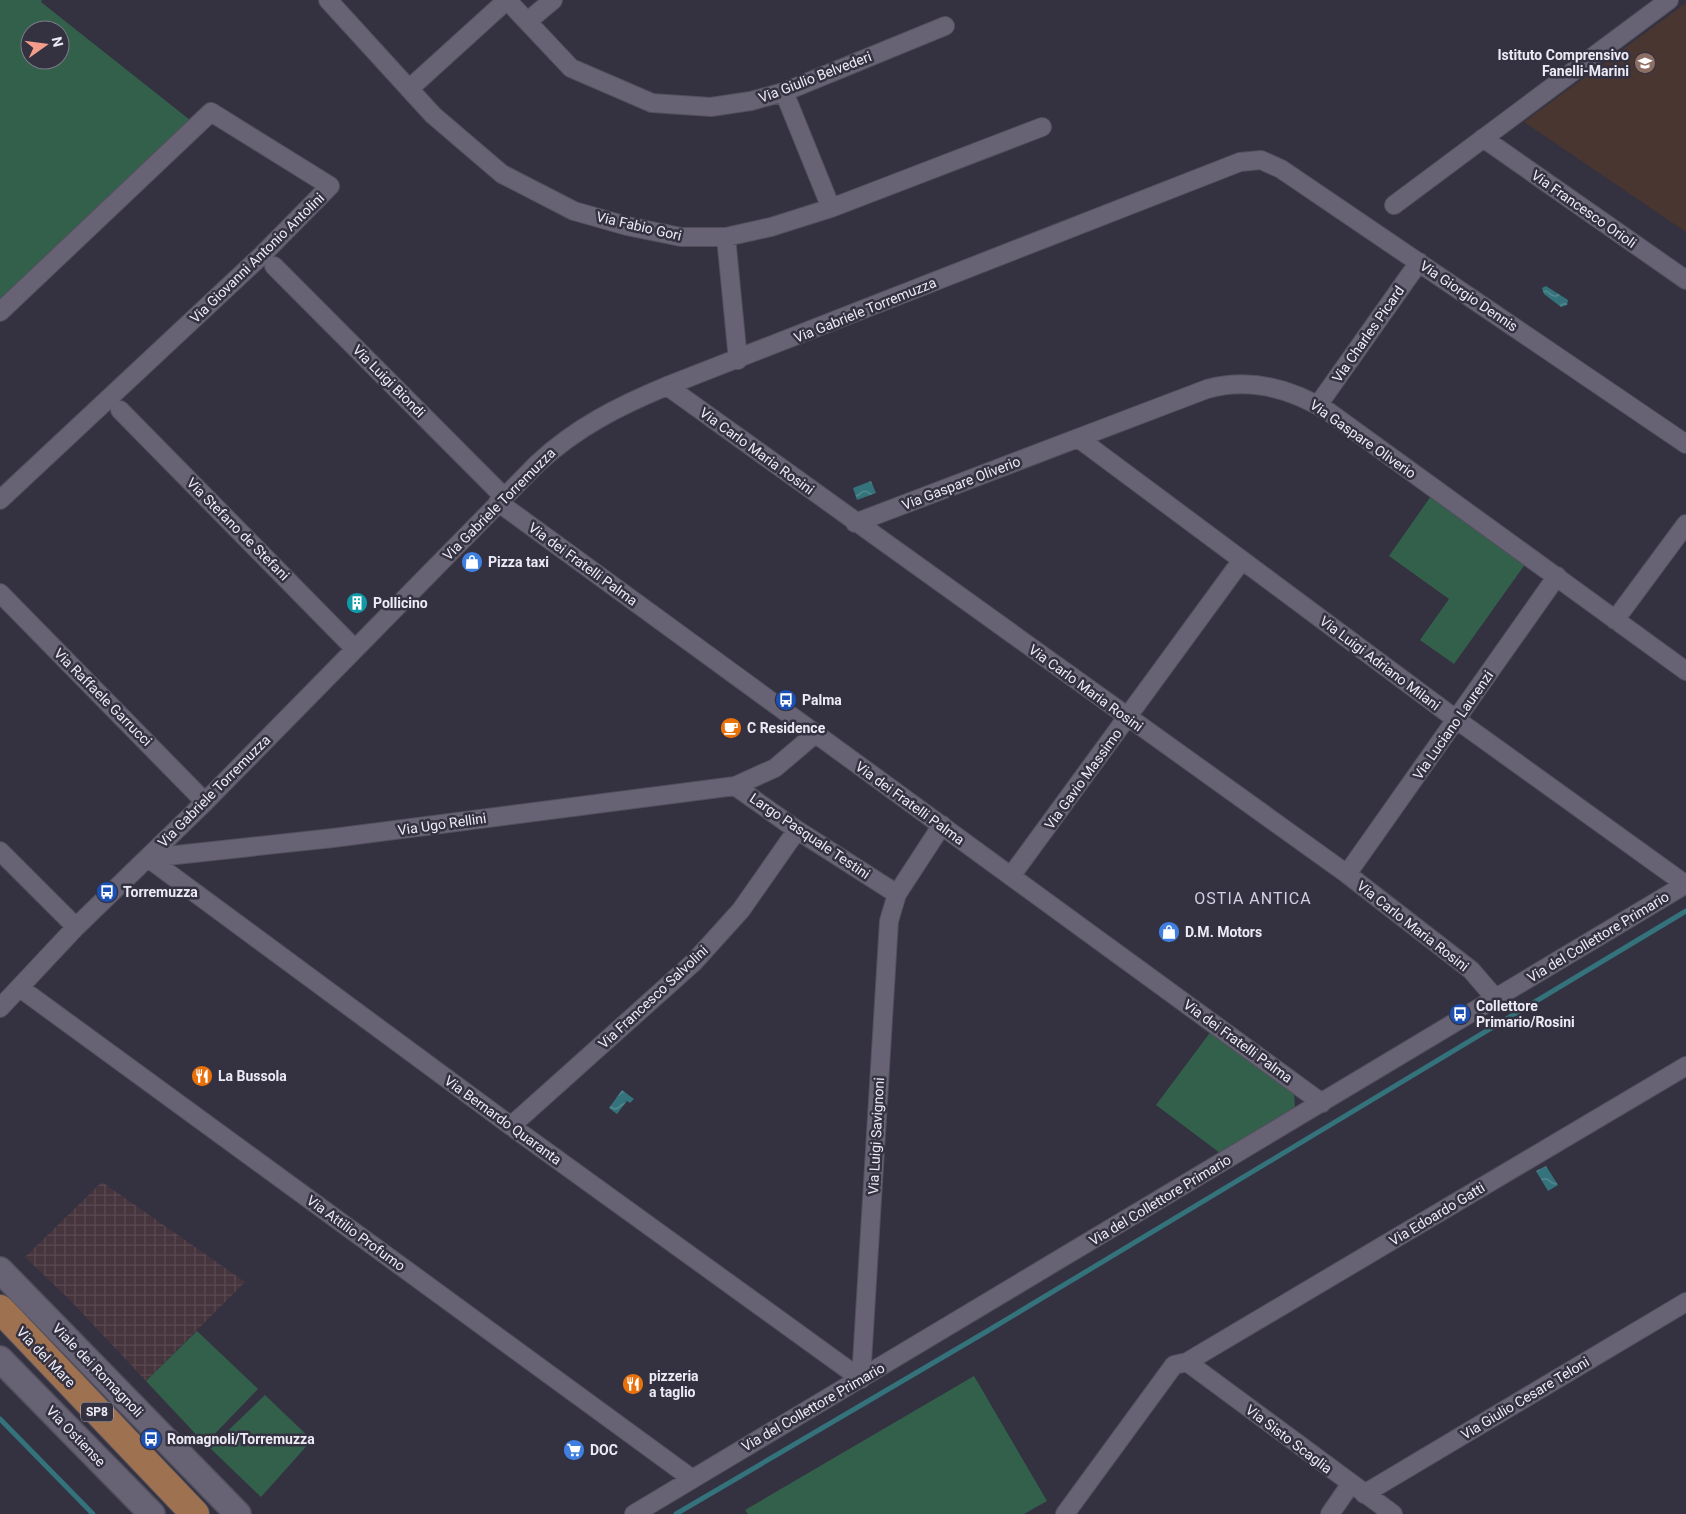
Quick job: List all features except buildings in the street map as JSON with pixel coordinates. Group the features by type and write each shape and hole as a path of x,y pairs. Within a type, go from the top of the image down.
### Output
{"main road":[{"name":"Viale dei Romagnoli","path":"0,1270 238,1514"},
{"name":"Via del Mare","path":"0,1309 195,1514"},
{"name":"Via Ostiense","path":"0,1358 152,1514"}],"street":[{"name":"Via Fabio Gori","path":"328,0 433,115 502,174 574,211 626,226 681,237 726,237 771,227 831,208 1042,127"},
{"path":"410,90 507,0"},
{"name":"Via Giulio Belvederi","path":"507,0 572,68 652,103 711,107 751,101 784,92 945,26"},
{"path":"528,22 553,0"},
{"path":"1394,205 1669,0"},
{"path":"784,92 831,208"},
{"name":"Via Giovanni Antonio Antolini","path":"0,312 211,112 330,186 262,255 0,500"},
{"name":"Via Francesco Orioli","path":"1483,138 1686,280"},
{"name":"Via Giorgio Dennis","path":"1246,160 1261,160 1274,165 1686,444"},
{"name":"Via Gabriele Torremuzza","path":"0,1008 76,927 205,802 501,500 548,454 590,422 624,404 667,386 738,360 1246,160"},
{"path":"726,237 738,360"},
{"name":"Via Charles Picard","path":"1318,405 1419,262"},
{"name":"Via Luigi Biondi","path":"274,266 501,500"},
{"name":"Via Gaspare Oliverio","path":"855,523 1207,390 1249,383 1267,386 1289,392 1318,405 1686,671"},
{"name":"Via Carlo Maria Rosini","path":"667,386 855,523 1347,874 1471,970 1496,999"},
{"name":"Via Stefano de Stefani","path":"120,410 356,649"},
{"name":"Via Luigi Adriano Milani","path":"1078,438 1457,720 1686,884"},
{"name":"Via dei Fratelli Palma","path":"501,500 816,734 1322,1103"},
{"path":"1615,620 1686,524"},
{"name":"Via Gavio Massimo","path":"1011,876 1242,560"},
{"name":"Via Luciano Laurenzi","path":"1347,874 1557,576"},
{"name":"Via Raffaele Garrucci","path":"0,593 205,802"},
{"name":"Largo Pasquale Testini","path":"816,734 775,768 736,786 797,830 897,894"},
{"name":"Via Ugo Rellini","path":"148,858 333,838 736,786"},
{"path":"897,894 942,826"},
{"name":"Via Francesco Salvolini","path":"511,1126 694,962 741,910 797,830"},
{"path":"0,851 76,927"},
{"name":"Via Bernardo Quaranta","path":"148,858 511,1126 861,1379"},
{"name":"Via del Collettore Primario","path":"634,1514 1686,884"},
{"name":"Via Luigi Savignoni","path":"861,1379 889,921 897,894"},
{"name":"Via Attilio Profumo","path":"20,988 692,1478"},
{"name":"Via Edoardo Gatti","path":"1065,1514 1174,1365 1187,1362 1686,1066"},
{"name":"Via Giulio Cesare Teloni","path":"1357,1490 1686,1302"},
{"name":"Via Sisto Scaglia","path":"1187,1362 1357,1490 1393,1514"},
{"path":"1330,1514 1357,1490"}],"shaded area":[{"path":"0,0 42,0 41,2 64,20 20,20 20,70 70,70 70,25 190,120 0,299"},
{"name":"Istituto Comprensivo Fanelli-Marini","path":"1686,3 1686,232 1524,122"},
{"path":"1431,496 1526,563 1454,664 1420,640 1449,599 1389,556"},
{"path":"1212,1030 1294,1093 1295,1108 1220,1153 1156,1105"},
{"path":"102,1182 245,1282 146,1381 69,1299 25,1257"},
{"path":"197,1331 258,1389 205,1444 146,1381"},
{"path":"974,1376 1047,1501 1024,1514 748,1514 745,1510"},
{"path":"265,1395 312,1440 261,1497 210,1448"}],"water":[{"path":"1546,286 1568,300 1567,305 1561,307 1544,294 1542,288"},
{"path":"871,481 876,493 857,500 853,488"},
{"path":"622,1090 634,1099 630,1103 627,1101 617,1114 609,1108"},
{"path":"1546,1166 1558,1185 1548,1191 1536,1171"}],"waterway":[{"path":"676,1514 984,1333 1686,911"},
{"path":"0,1419 93,1514"}],"place":[{"name":"Istituto Comprensivo Fanelli-Marini","path":"1645,63"},
{"name":"Pizza taxi","path":"472,562"},
{"name":"Pollicino","path":"357,603"},
{"name":"Palma","path":"786,700"},
{"name":"C Residence","path":"731,728"},
{"name":"Torremuzza","path":"107,892"},
{"name":"D.M. Motors","path":"1169,932"},
{"name":"Collettore Primario/Rosini","path":"1460,1014"},
{"name":"La Bussola","path":"202,1076"},
{"name":"pizzeria a taglio","path":"633,1384"},
{"name":"Romagnoli/Torremuzza","path":"151,1439"},
{"name":"DOC","path":"574,1450"}],"district":[{"name":"OSTIA ANTICA","path":"1253,898"}]}
